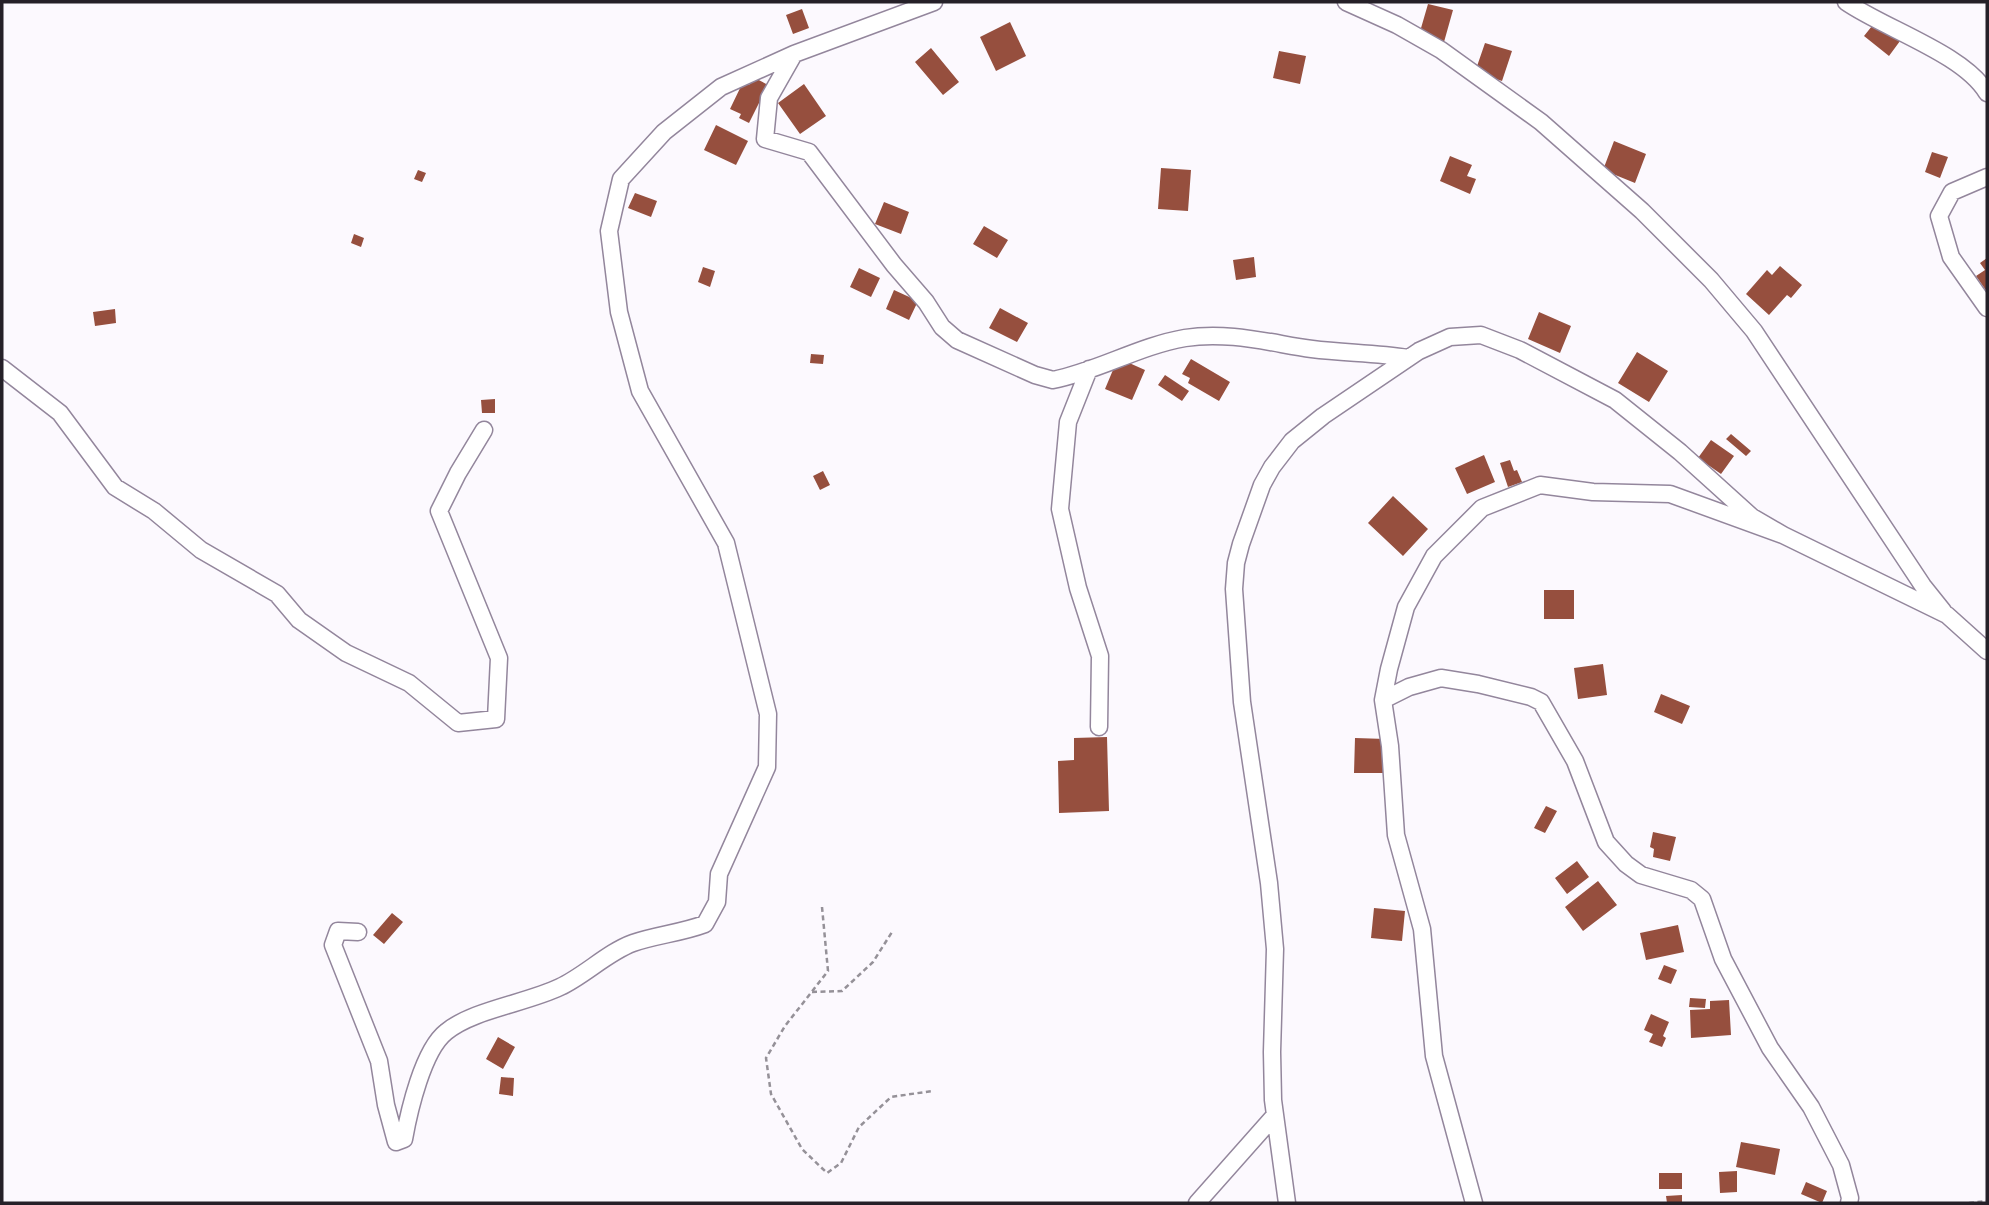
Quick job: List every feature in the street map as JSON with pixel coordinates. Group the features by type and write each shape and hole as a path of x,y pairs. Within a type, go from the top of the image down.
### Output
{"street":[{"path":"358,932 338,931 334,945 379,1061 386,1105 396,1142 404,1139 409,1111 425,1063 445,1032 477,1016 560,987 631,944 680,933 705,924 718,902 719,874 767,767 768,714 726,543 640,391 619,312 609,230 621,179 664,132 722,87 794,54 934,2"},
{"path":"1346,2 1397,25 1432,45 1541,122 1642,211 1710,280 1754,331 1923,586 1947,615 1987,651"},
{"path":"1846,2 1867,16 1952,60 1983,85 1987,93"},
{"path":"794,54 769,98 765,139 809,152 894,265 926,302 942,327 957,340 1035,375 1053,380 1166,343 1209,335 1255,339 1343,353 1408,358"},
{"path":"1987,177 1952,192 1940,216 1951,257 1987,308"},
{"path":"1287,1203 1275,1115 1272,1052 1275,949 1263,830 1242,702 1234,589 1236,563 1262,485 1272,467 1292,441 1323,416 1408,358 1450,337 1481,335 1576,377 1615,400 1680,452 1744,510 1783,535"},
{"path":"2,368 60,413 115,487 154,511 201,550 277,594 299,620 346,653 409,683 458,723 496,719 499,658 439,510 484,430"},
{"path":"1089,369 1068,422 1060,509 1078,588 1100,656 1099,726"},
{"path":"1474,1203 1434,1056 1422,929 1396,835 1383,700 1406,607 1434,556 1482,508 1540,485 1593,492 1670,494 1783,535 1947,615"},
{"path":"1383,700 1409,687 1441,678 1492,687 1541,702 1575,761 1605,842 1640,875 1691,890 1702,899 1723,959 1746,1005 1770,1048 1811,1107 1841,1165 1849,1203"},
{"path":"1197,1203 1275,1115"}],"path":[{"path":"822,907 828,971 785,1026 766,1058 771,1094 802,1149 827,1173 841,1163 859,1128 891,1097 932,1091"},
{"path":"812,992 842,991 873,962 892,932"},
{"path":"1969,1203 1987,1201"}],"building":[{"path":"1428,4 1453,10 1444,42 1419,35"},
{"path":"802,9 809,28 793,34 786,15"},
{"path":"1876,21 1900,41 1889,56 1864,36"},
{"path":"1010,22 1026,56 996,71 980,37"},
{"path":"1485,43 1512,51 1502,81 1475,72"},
{"path":"931,48 959,82 943,95 915,62"},
{"path":"1279,51 1306,56 1300,84 1273,78"},
{"path":"753,77 768,85 749,123 739,118 741,114 730,109 743,82 749,85"},
{"path":"804,84 826,116 800,134 778,103"},
{"path":"716,125 748,141 736,165 704,150"},
{"path":"1614,141 1646,154 1635,183 1603,170"},
{"path":"1932,152 1948,157 1940,178 1925,172"},
{"path":"1450,156 1472,165 1467,176 1476,179 1470,194 1440,181"},
{"path":"1161,168 1191,170 1188,211 1158,209"},
{"path":"418,170 426,173 422,182 414,179"},
{"path":"635,193 657,201 651,217 628,208"},
{"path":"884,202 909,212 901,234 875,224"},
{"path":"984,226 1008,240 997,258 973,244"},
{"path":"354,234 364,238 361,247 351,243"},
{"path":"1254,257 1256,277 1236,280 1233,260"},
{"path":"1987,258 1987,292 1976,276 1985,270 1980,263"},
{"path":"1780,266 1802,285 1791,298 1787,295 1769,315 1746,294 1767,270 1772,275"},
{"path":"703,267 715,271 710,287 698,282"},
{"path":"859,268 880,278 871,297 850,287"},
{"path":"894,290 918,301 909,320 886,309"},
{"path":"1000,308 1028,323 1017,342 989,328"},
{"path":"115,309 116,323 95,326 93,312"},
{"path":"1539,312 1571,326 1560,353 1528,339"},
{"path":"1637,352 1668,371 1649,402 1618,383"},
{"path":"811,354 824,355 823,364 810,363"},
{"path":"1118,358 1145,370 1132,400 1105,389"},
{"path":"1191,359 1230,382 1219,401 1188,383 1190,378 1182,374"},
{"path":"1165,375 1189,391 1182,401 1158,385"},
{"path":"495,399 495,413 482,413 481,400"},
{"path":"1731,434 1751,451 1746,456 1726,439"},
{"path":"1711,440 1734,456 1721,474 1698,458"},
{"path":"1484,455 1495,482 1467,494 1455,468"},
{"path":"1510,460 1522,482 1508,487 1500,463"},
{"path":"823,471 830,485 820,490 813,476"},
{"path":"1393,496 1428,529 1403,556 1368,523"},
{"path":"1544,590 1574,590 1574,619 1544,619"},
{"path":"1603,664 1607,695 1578,699 1574,668"},
{"path":"1661,694 1690,706 1682,724 1654,712"},
{"path":"1107,737 1109,811 1059,813 1058,761 1074,760 1074,738"},
{"path":"1355,738 1386,739 1385,773 1354,773"},
{"path":"1546,806 1557,811 1545,833 1534,828"},
{"path":"1653,832 1676,837 1670,861 1653,857 1654,849 1650,847"},
{"path":"1577,861 1589,877 1567,894 1555,878"},
{"path":"1598,881 1617,905 1583,931 1565,907"},
{"path":"1374,908 1405,911 1402,941 1371,938"},
{"path":"392,913 403,922 384,944 373,935"},
{"path":"1678,925 1684,952 1646,960 1640,933"},
{"path":"1664,965 1677,970 1671,984 1658,979"},
{"path":"1690,998 1706,999 1705,1008 1689,1007"},
{"path":"1729,1000 1731,1035 1691,1038 1690,1010 1710,1009 1710,1001"},
{"path":"1651,1014 1669,1022 1662,1047 1649,1042 1653,1034 1644,1030"},
{"path":"498,1037 515,1047 503,1069 486,1059"},
{"path":"501,1077 514,1078 513,1096 499,1094"},
{"path":"1741,1142 1780,1149 1775,1175 1736,1167"},
{"path":"1737,1171 1737,1192 1720,1193 1719,1172"},
{"path":"1659,1173 1682,1173 1682,1189 1659,1189"},
{"path":"1806,1182 1827,1191 1822,1203 1801,1194"},
{"path":"1682,1195 1682,1203 1667,1203 1666,1196"}]}
